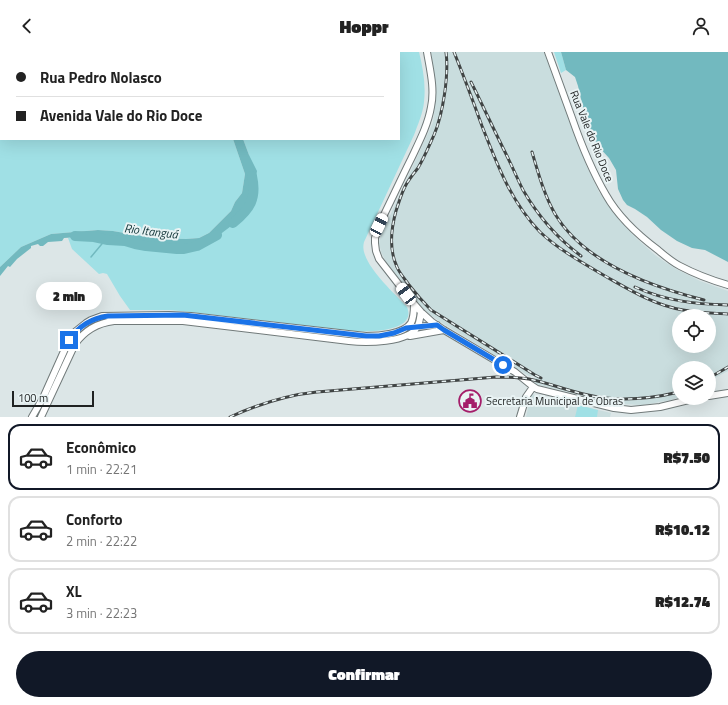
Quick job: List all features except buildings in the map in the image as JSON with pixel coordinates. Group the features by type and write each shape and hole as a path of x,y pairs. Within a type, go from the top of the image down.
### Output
{"street":[{"path":"427,52 430,68 432,106 420,140 379,225 375,238 375,247 379,259 421,312 444,330 515,372 539,390 624,410 637,410 672,404"},
{"name":"Rua Vale do Rio Doce","path":"548,52 588,159 606,195 618,213 639,235 679,266 705,278 728,285"},
{"path":"406,328 410,325 413,318 414,304"},
{"path":"402,337 410,334 418,327 421,312"},
{"path":"32,417 43,398 66,346 73,335 86,323 102,316 183,315 366,336 379,336 394,333 406,328 437,325"},
{"path":"41,417 75,344 88,330 103,323 114,321 183,321 359,342 376,342 444,330"},
{"path":"520,417 526,398 533,387"},
{"path":"716,395 728,392"}],"shaded area":[{"path":"400,52 419,52 425,89 421,114 414,135 363,245 365,255 372,268 407,307 408,316 405,322 398,326 378,331 352,331 170,310 130,310 107,274 99,274 72,249 68,238 96,236 118,242 184,246 239,220 249,155 243,140 400,140"},
{"path":"431,52 544,52 587,167 599,192 619,220 636,238 665,262 700,281 728,291 728,371 716,377 716,361 672,361 672,400 643,405 603,401 536,384 534,382 535,377 529,376 428,313 386,262 381,252 379,243 381,235 433,122 436,86"},
{"path":"554,52 561,52 566,70 561,73"},
{"path":"561,52 728,52 728,262 705,250 692,248 677,241 661,230 647,217 627,205 623,200 618,189 616,170 609,158 595,141 587,123 575,77 566,70"},
{"path":"0,140 233,140 245,174 242,193 235,202 231,211 209,233 199,238 186,239 153,238 98,230 51,234 21,247 0,267"},
{"name":"Rio Itanguá","path":"233,140 243,140 257,171 253,194 239,220 214,239 184,246 118,242 96,236 64,238 62,241 48,242 43,246 38,244 31,246 31,248 17,259 10,267 8,266 0,276 0,267 21,247 51,234 98,230 153,238 199,238 209,233 231,211 235,202 242,193 245,174"},
{"path":"531,394 611,413 610,417 526,417"},
{"path":"578,405 598,410 597,417 575,417"}],"waterway":[{"name":"Rio Itanguá","path":"233,223 244,213 251,203 254,191 252,176"},
{"name":"Rio Itanguá","path":"75,236 125,241 146,246 184,249 197,246 217,235"},
{"path":"91,257 106,239"}],"railway":[{"path":"446,52 447,72 443,106 434,135 418,168 408,181 399,200 392,232 394,260 398,270 417,295 431,310 541,378"},
{"path":"454,52 499,168 521,208 540,232 555,245 580,261 624,287 652,301 672,308 689,311 728,314"},
{"path":"471,82 529,200 556,234 581,256"},
{"path":"532,152 544,191 551,207 568,231 583,246 601,259 642,280 684,295 704,300"},
{"path":"635,287 669,299 703,304 728,305"},
{"path":"716,374 728,367"},
{"path":"230,417 273,401 306,393 496,377 517,377 529,379 599,397 634,399 672,393"}],"place":[{"name":"Secretaria Municipal de Obras","path":"470,401"}],"route":[{"path":"69,340 76,331 86,323 102,316 183,315 366,336 379,336 394,333 406,328 437,325 503,365"}]}
